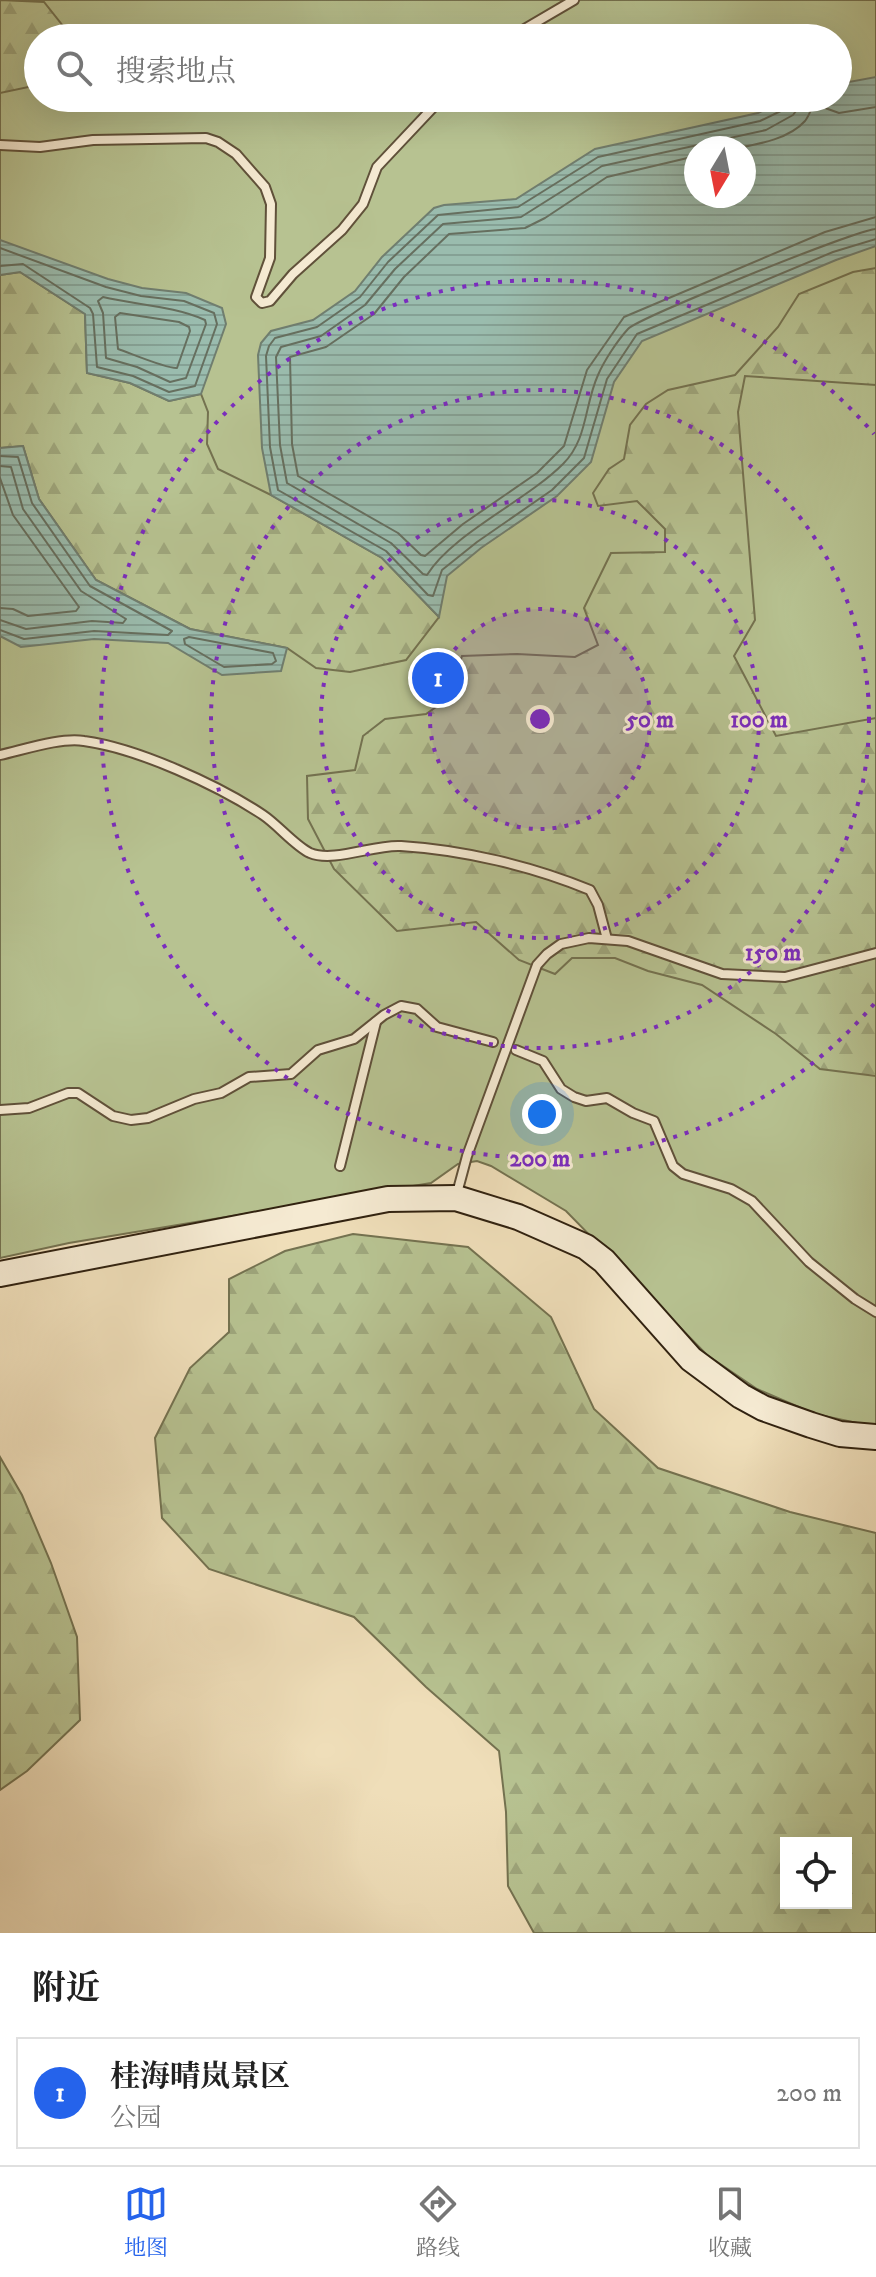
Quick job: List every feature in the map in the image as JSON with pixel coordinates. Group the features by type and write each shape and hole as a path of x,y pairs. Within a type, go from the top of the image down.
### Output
{"street":[{"path":"0,1274 388,1199 456,1198 518,1217 586,1247 604,1261 691,1359 741,1396 763,1408 840,1434 876,1437"}],"lane":[{"path":"533,24 574,0"},
{"path":"0,145 40,147 93,140 206,138 218,142 236,154 265,187 271,204 270,258 256,297 266,303 342,230 363,204 377,167 429,112"},
{"path":"0,755 82,740 145,758 219,789 265,816 310,853 327,855 397,845 517,866 590,890 598,905 607,939"},
{"path":"456,1198 467,1156 537,965 561,944 589,938 628,941 722,974 785,977 876,953"},
{"path":"0,1110 29,1108 60,1096 78,1093 113,1116 131,1120 148,1118 203,1095 221,1093 249,1077 291,1074 318,1050 354,1039 397,1007 421,1011 437,1027 493,1042"},
{"path":"340,1166 376,1022"},
{"path":"516,1050 543,1061 561,1089 574,1097 586,1101 607,1098 654,1121 673,1166 683,1174 731,1189 752,1201 809,1262 876,1312"}],"green space":[{"path":"0,0 876,0 876,1427 815,1414 757,1389 707,1355 566,1211 491,1166 477,1161 458,1164 431,1183 69,1243 0,1258"},
{"path":"0,0 44,2 61,24 24,24 24,88 0,93"},
{"path":"876,268 876,385 745,376 738,412 755,620 734,656 776,736 876,718 876,1076 820,1069 776,1034 702,985 648,971 615,958 572,958 555,974 519,960 476,922 397,931 334,869 308,819 307,776 355,770 363,736 385,719 426,714 449,698 462,656 517,654 575,657 598,645 584,608 611,553 665,552 665,529 637,501 598,506 593,493 609,469 624,459 630,425 646,404 668,390 735,375 778,327 799,294 853,272"},
{"path":"20,272 85,314 87,373 130,383 169,401 201,394 208,412 207,444 218,469 271,495 382,558 439,617 406,660 350,672 316,668 287,648 190,629 96,580 39,499 23,446 0,448 0,275"},
{"path":"353,1234 468,1247 551,1317 594,1409 658,1468 790,1512 876,1533 876,1933 534,1933 508,1886 506,1812 499,1751 426,1687 354,1617 209,1569 162,1518 155,1438 190,1368 229,1332 229,1279 285,1251"},
{"path":"0,1457 22,1495 51,1563 77,1637 80,1720 27,1771 0,1790"}],"water":[{"path":"876,77 876,246 642,341 614,382 591,462 557,496 481,548 447,576 439,617 382,558 271,495 262,448 258,355 261,343 271,331 313,320 355,291 382,257 434,208 516,199 595,149 760,112 852,112 852,81"},
{"path":"0,240 108,279 142,288 186,293 222,308 226,324 201,394 169,401 130,383 87,373 85,314 20,272 0,275"},
{"path":"23,446 39,499 96,580 190,629 287,648 281,671 222,675 168,643 94,639 21,647 0,636 0,448"}],"place":[{"name":"桂海晴岚景区","path":"438,678"}]}
